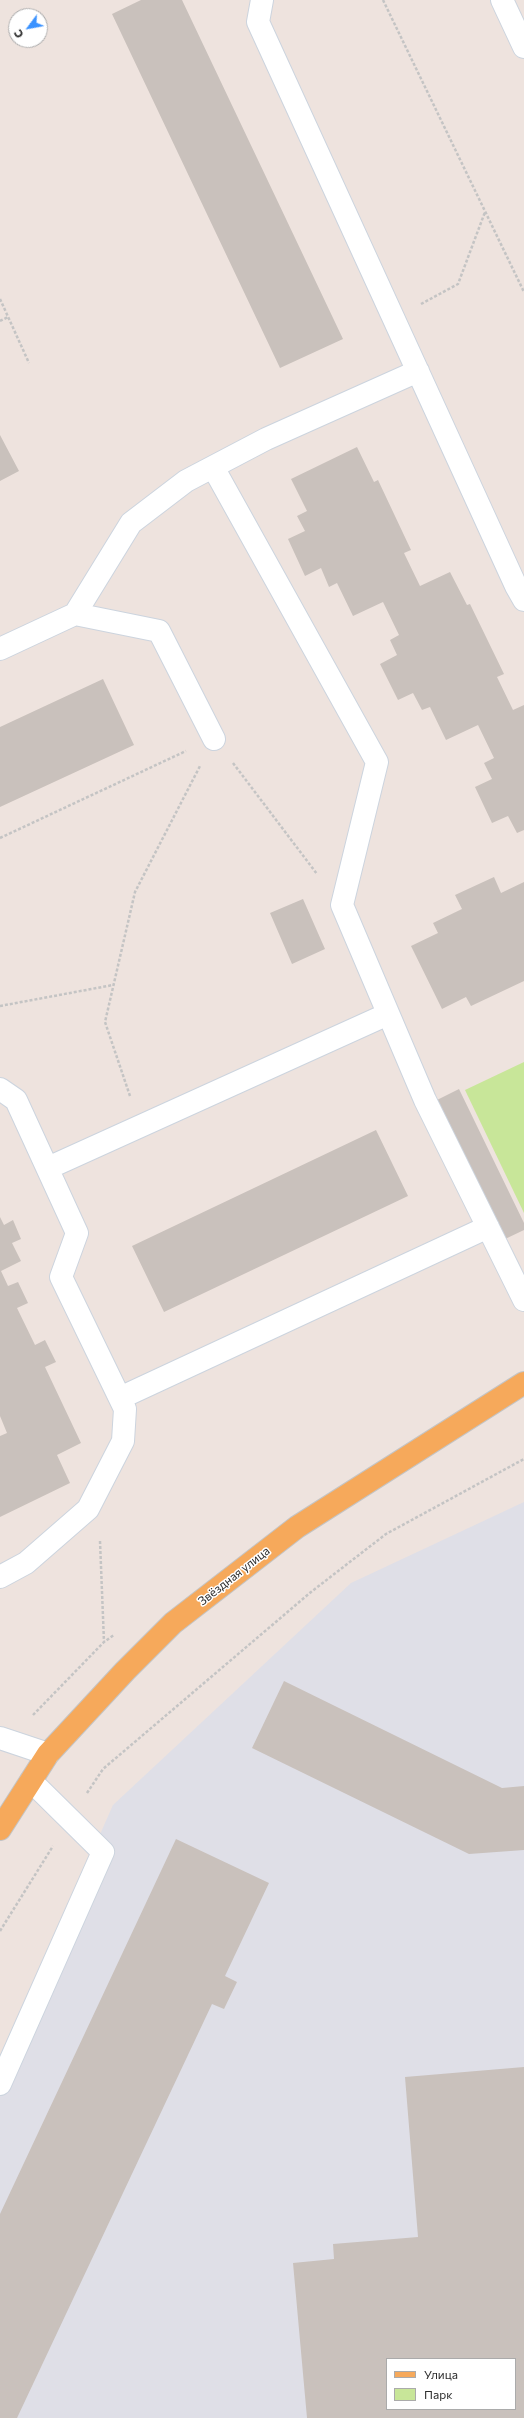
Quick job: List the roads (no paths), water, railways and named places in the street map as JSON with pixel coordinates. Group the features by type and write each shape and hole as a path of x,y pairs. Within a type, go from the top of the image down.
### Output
{"main road":[{"name":"Звёздная улица","path":"0,1829 48,1754 125,1671 173,1623 297,1527 524,1383"}],"street":[{"path":"262,0 258,22 516,586 524,600"},
{"path":"502,0 524,46"},
{"path":"0,649 75,614 131,523 186,481 266,439 418,371"},
{"path":"213,467 377,762 342,905 425,1100 524,1300"},
{"path":"75,614 159,631 214,739"},
{"path":"48,1168 388,1014"},
{"path":"0,1089 16,1100 77,1233 61,1277 125,1409 123,1441 88,1509 26,1563 0,1577"},
{"path":"120,1398 488,1227"},
{"path":"0,1738 48,1754"},
{"path":"0,2084 103,1852 30,1781"}]}
